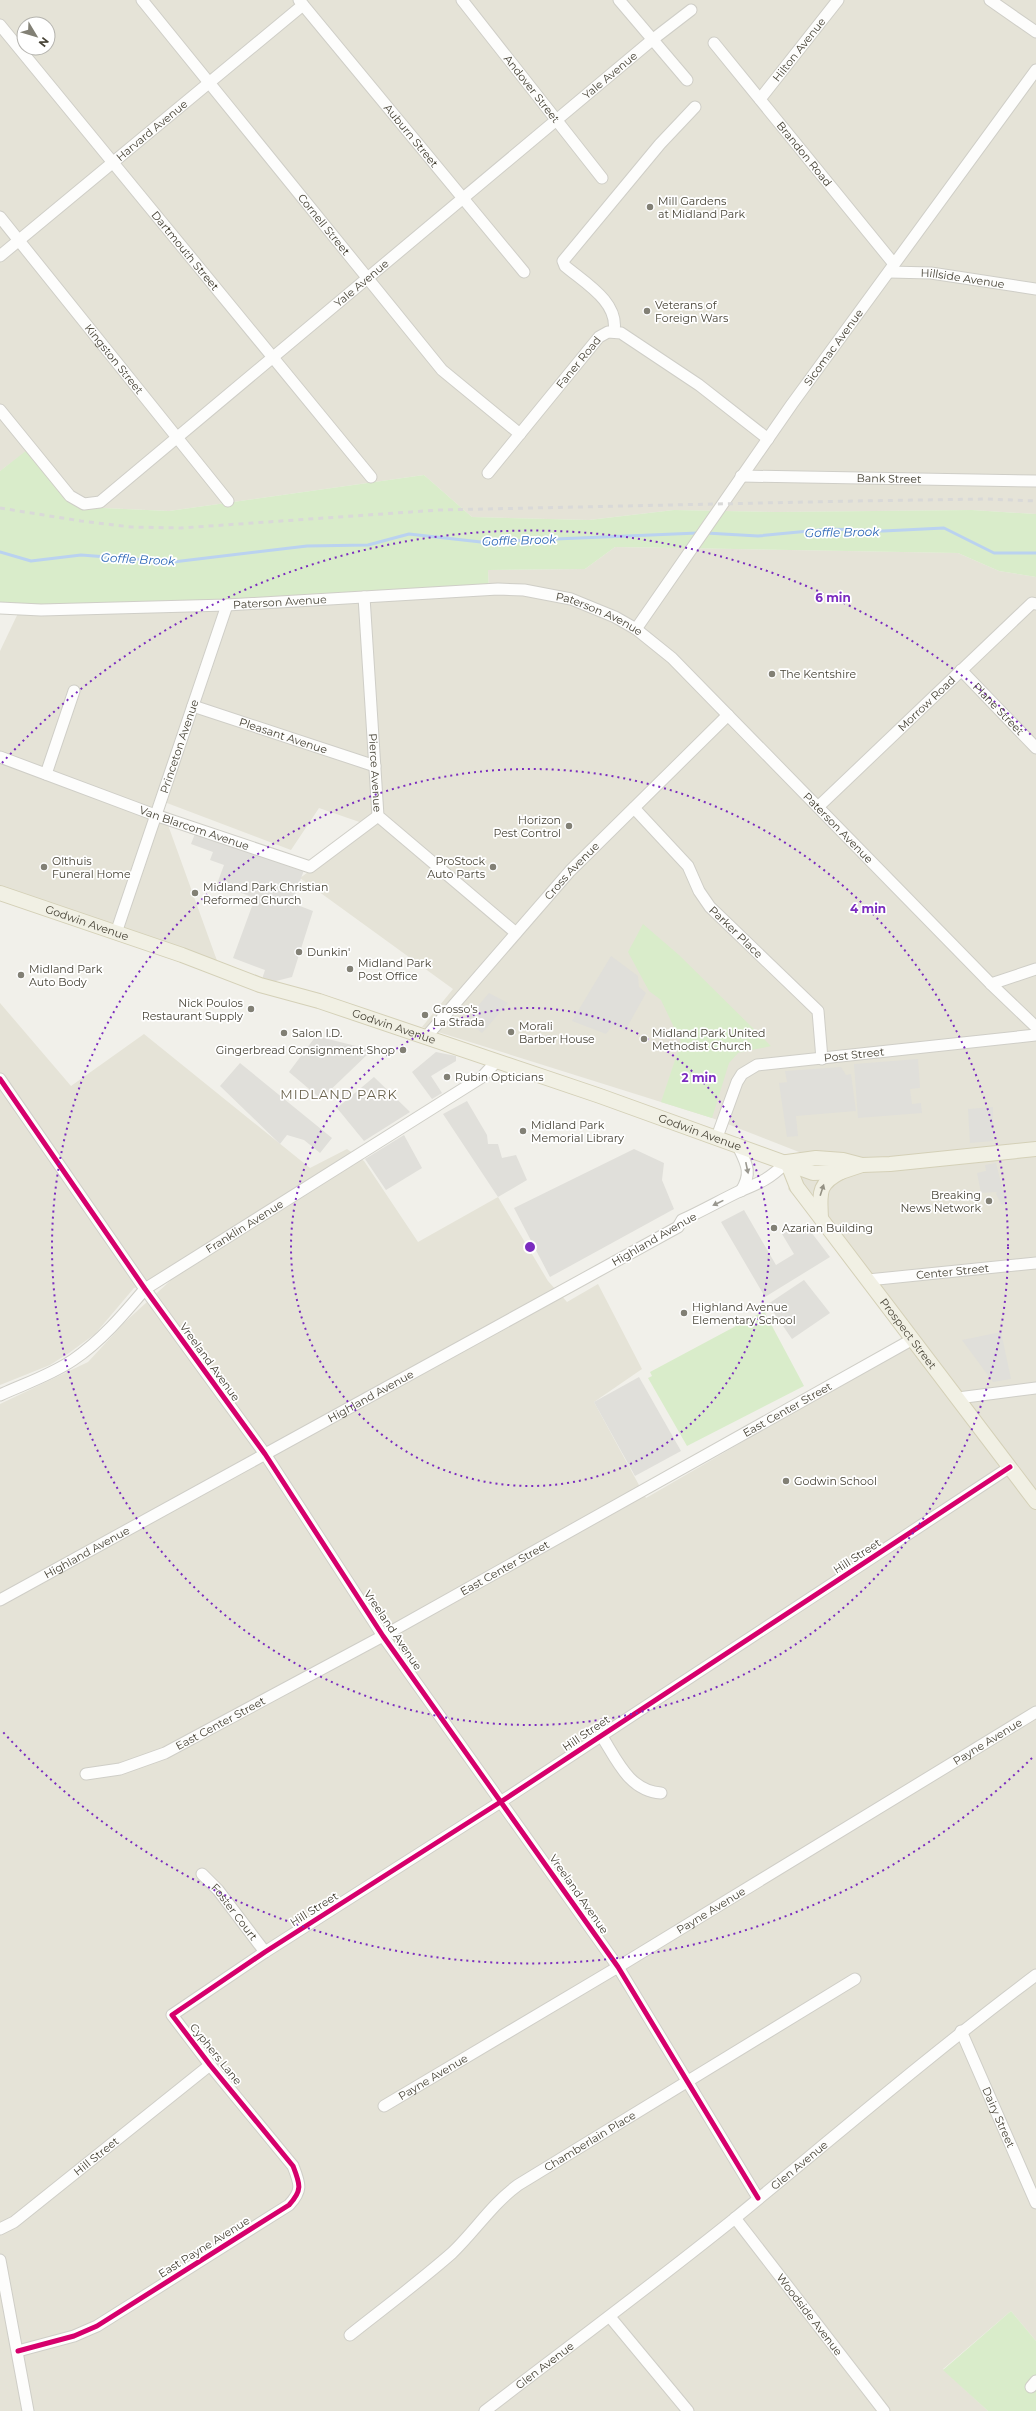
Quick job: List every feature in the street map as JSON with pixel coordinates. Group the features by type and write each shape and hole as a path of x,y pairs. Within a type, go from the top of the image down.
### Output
{"main road":[{"name":"Godwin Avenue","path":"0,893 260,985 319,1001 717,1137 813,1173 841,1172 862,1164 1036,1150"},
{"name":"Godwin Avenue","path":"787,1162 815,1158 843,1160 862,1164"},
{"name":"Prospect Street","path":"787,1162 798,1187 1036,1502"},
{"path":"821,1218 822,1188 827,1179 841,1172"}],"street":[{"name":"Cornell Street","path":"142,0 442,370 520,434"},
{"name":"Andover Street","path":"462,0 602,178"},
{"path":"619,0 687,80"},
{"name":"Hilton Avenue","path":"760,99 838,0"},
{"path":"990,0 1036,32"},
{"name":"Harvard Avenue","path":"0,256 209,83 301,3"},
{"name":"Auburn Street","path":"301,3 524,272"},
{"name":"Yale Avenue","path":"0,410 70,496 84,504 93,504 106,498 652,40 691,10"},
{"name":"Dartmouth Street","path":"0,25 371,477"},
{"name":"Brandon Road","path":"714,43 760,99 891,268"},
{"name":"Sicomac Avenue","path":"636,629 741,476 891,268 1034,76"},
{"path":"614,331 616,321 608,303 565,266 563,261 660,144 695,107"},
{"name":"Kingston Street","path":"0,217 179,437 228,501"},
{"name":"Hillside Avenue","path":"891,268 1036,288"},
{"name":"Faner Road","path":"488,473 599,338 608,332 614,331 622,333 661,358 768,440"},
{"name":"Bank Street","path":"741,476 1036,481"},
{"name":"Paterson Avenue","path":"0,608 41,610 227,604 498,589 524,590 550,594 592,606 636,629 672,658 991,984 1036,1027"},
{"name":"Pierce Avenue","path":"364,597 378,816 516,933"},
{"name":"Morrow Road","path":"818,807 1032,603 1036,604"},
{"name":"Princeton Avenue","path":"116,933 227,604"},
{"name":"Plane Street","path":"961,670 1036,748"},
{"path":"46,774 74,691"},
{"name":"Pleasant Avenue","path":"193,706 375,766"},
{"name":"Cross Avenue","path":"426,1037 570,871 728,715"},
{"name":"Van Blarcom Avenue","path":"0,757 156,816 310,867 378,816"},
{"name":"Parker Place","path":"634,808 688,866 699,891 710,908 818,1011 822,1059"},
{"path":"991,984 1036,970"},
{"name":"Post Street","path":"717,1137 737,1082 750,1068 766,1064 1036,1035"},
{"name":"Franklin Avenue","path":"0,1395 53,1372 72,1361 105,1334 145,1289 482,1077 496,1062"},
{"name":"Vreeland Avenue","path":"0,1080 145,1289 265,1454 383,1636 502,1801 618,1967 658,2029 687,2082 738,2162 758,2198"},
{"path":"737,1144 748,1170 748,1180 741,1191"},
{"name":"Highland Avenue","path":"0,1600 678,1227 682,1220 741,1191 756,1186 771,1177 787,1162"},
{"name":"Center Street","path":"868,1280 1036,1263"},
{"name":"East Center Street","path":"86,1774 120,1769 165,1754 383,1636 913,1339"},
{"path":"958,1398 1036,1388"},
{"name":"Hill Street","path":"172,2015 265,1952 502,1801 1010,1467"},
{"name":"Payne Avenue","path":"384,2106 618,1967 1036,1712"},
{"path":"601,1735 628,1776 639,1787 648,1792 661,1793"},
{"name":"Foster Court","path":"202,1874 218,1890 265,1952"},
{"name":"Glen Avenue","path":"485,2411 610,2318 735,2218 961,2031 1036,1975"},
{"name":"Chamberlain Place","path":"350,2335 451,2253 468,2237 492,2207 511,2190 855,1979"},
{"name":"Cyphers Lane","path":"172,2015 210,2065 244,2105"},
{"name":"Dairy Street","path":"961,2031 1036,2203"},
{"name":"Hill Street","path":"0,2229 14,2222 210,2065"},
{"name":"East Payne Avenue","path":"18,2351 74,2336 97,2326 289,2205 298,2195 300,2182 293,2166 244,2105"},
{"name":"Woodside Avenue","path":"735,2218 884,2411"},
{"path":"0,2260 28,2411"},
{"path":"610,2318 688,2411"}],"shaded area":[{"path":"0,0 1036,0 1036,514 972,510 776,512 674,510 589,520 472,517 424,475 169,511 81,507 31,448 0,471"},
{"path":"615,547 958,553 999,571 1036,577 1036,2341 1011,2311 943,2369 988,2411 0,2411 0,1404 88,1362 125,1322 170,1281 134,1288 95,1334 69,1353 50,1365 0,1385 0,1003 71,1086 144,1034 310,1168 347,1149 364,1161 418,1242 498,1197 548,1281 567,1302 598,1284 642,1369 594,1402 646,1498 915,1342 788,1189 799,1152 712,1118 422,1027 453,989 300,878 371,826 319,808 291,850 159,800 220,969 0,890 0,651 21,607 489,591 488,570 585,569"},
{"path":"196,831 304,870 292,903 313,911 292,977 260,985 265,970 233,958 255,898 217,884 224,865 210,860 213,852 191,844"},
{"path":"611,956 638,976 639,987 646,993 625,1031 613,1025 606,1034 572,1021"},
{"path":"489,993 508,1003 482,1033 466,1020"},
{"path":"316,1036 372,1050 321,1099 289,1072"},
{"path":"436,1052 456,1056 456,1061 431,1076 442,1093 432,1099 412,1072"},
{"path":"918,1059 920,1088 910,1089 912,1104 921,1103 922,1113 858,1118 854,1064"},
{"path":"240,1063 332,1138 320,1153 304,1140 287,1135 280,1144 220,1086"},
{"path":"841,1067 846,1075 851,1074 856,1111 796,1116 798,1136 787,1137 779,1083 787,1082 785,1071"},
{"path":"374,1077 410,1112 364,1141 337,1108"},
{"path":"467,1101 487,1135 488,1144 498,1144 502,1158 516,1155 527,1180 498,1197 443,1114"},
{"path":"993,1107 993,1141 970,1143 968,1109"},
{"path":"404,1135 422,1168 386,1190 365,1159"},
{"path":"634,1149 664,1163 662,1180 674,1209 550,1277 514,1208"},
{"path":"996,1163 1006,1203 1002,1205 996,1194 997,1192 981,1193 977,1173 986,1171 985,1165"},
{"path":"744,1210 776,1265 794,1254 782,1234 805,1224 830,1257 765,1297 721,1222"},
{"path":"804,1280 830,1313 792,1339 768,1304"},
{"path":"1001,1332 1011,1379 993,1382 962,1340"},
{"path":"639,1377 681,1451 635,1476 594,1402"}],"green space":[{"path":"31,447 81,507 169,511 424,475 472,517 589,520 674,510 776,512 972,510 1036,514 1036,577 999,571 958,553 615,547 585,569 488,570 489,591 0,608 0,471"},
{"path":"643,924 679,955 771,1046 738,1053 729,1063 712,1118 661,1102 681,1042 661,1000 649,991 628,952"},
{"path":"764,1311 804,1386 687,1446 648,1378 652,1376 650,1372"},
{"path":"1011,2311 1036,2341 1036,2411 988,2411 943,2370"}],"waterway":[{"name":"Goffle Brook","path":"706,533 758,536 830,529 883,531 944,528 994,553 1036,553"},
{"name":"Goffle Brook","path":"0,552 31,561 81,555 173,562 307,546 368,545 409,534 481,542 698,533"}],"railway":[{"path":"0,508 81,521 131,527 181,528 439,510 854,501 987,499 1036,501"}],"cycle path":[{"path":"0,1079 145,1289 265,1454 383,1636 618,1967 758,2198"},
{"path":"18,2351 74,2336 97,2326 289,2205 297,2195 299,2182 293,2166 210,2065 172,2015 265,1952 502,1801 1010,1467"}],"place":[{"name":"Mill Gardens at Midland Park","path":"650,207"},
{"name":"Veterans of Foreign Wars","path":"647,311"},
{"name":"The Kentshire","path":"772,674"},
{"name":"Horizon Pest Control","path":"569,826"},
{"name":"Olthuis Funeral Home","path":"44,867"},
{"name":"ProStock Auto Parts","path":"493,867"},
{"name":"Midland Park Christian Reformed Church","path":"195,893"},
{"name":"Dunkin'","path":"299,952"},
{"name":"Midland Park Post Office","path":"350,969"},
{"name":"Midland Park Auto Body","path":"21,975"},
{"name":"Nick Poulos Restaurant Supply","path":"251,1009"},
{"name":"Grosso's La Strada","path":"425,1015"},
{"name":"Morali Barber House","path":"511,1032"},
{"name":"Salon I.D.","path":"284,1033"},
{"name":"Midland Park United Methodist Church","path":"644,1039"},
{"name":"Gingerbread Consignment Shop","path":"403,1050"},
{"name":"Rubin Opticians","path":"447,1077"},
{"name":"Midland Park Memorial Library","path":"523,1131"},
{"name":"Breaking News Network","path":"989,1201"},
{"name":"Azarian Building","path":"774,1228"},
{"name":"Highland Avenue Elementary School","path":"684,1313"},
{"name":"Godwin School","path":"786,1481"}],"district":[{"name":"MIDLAND PARK","path":"339,1094"}]}
